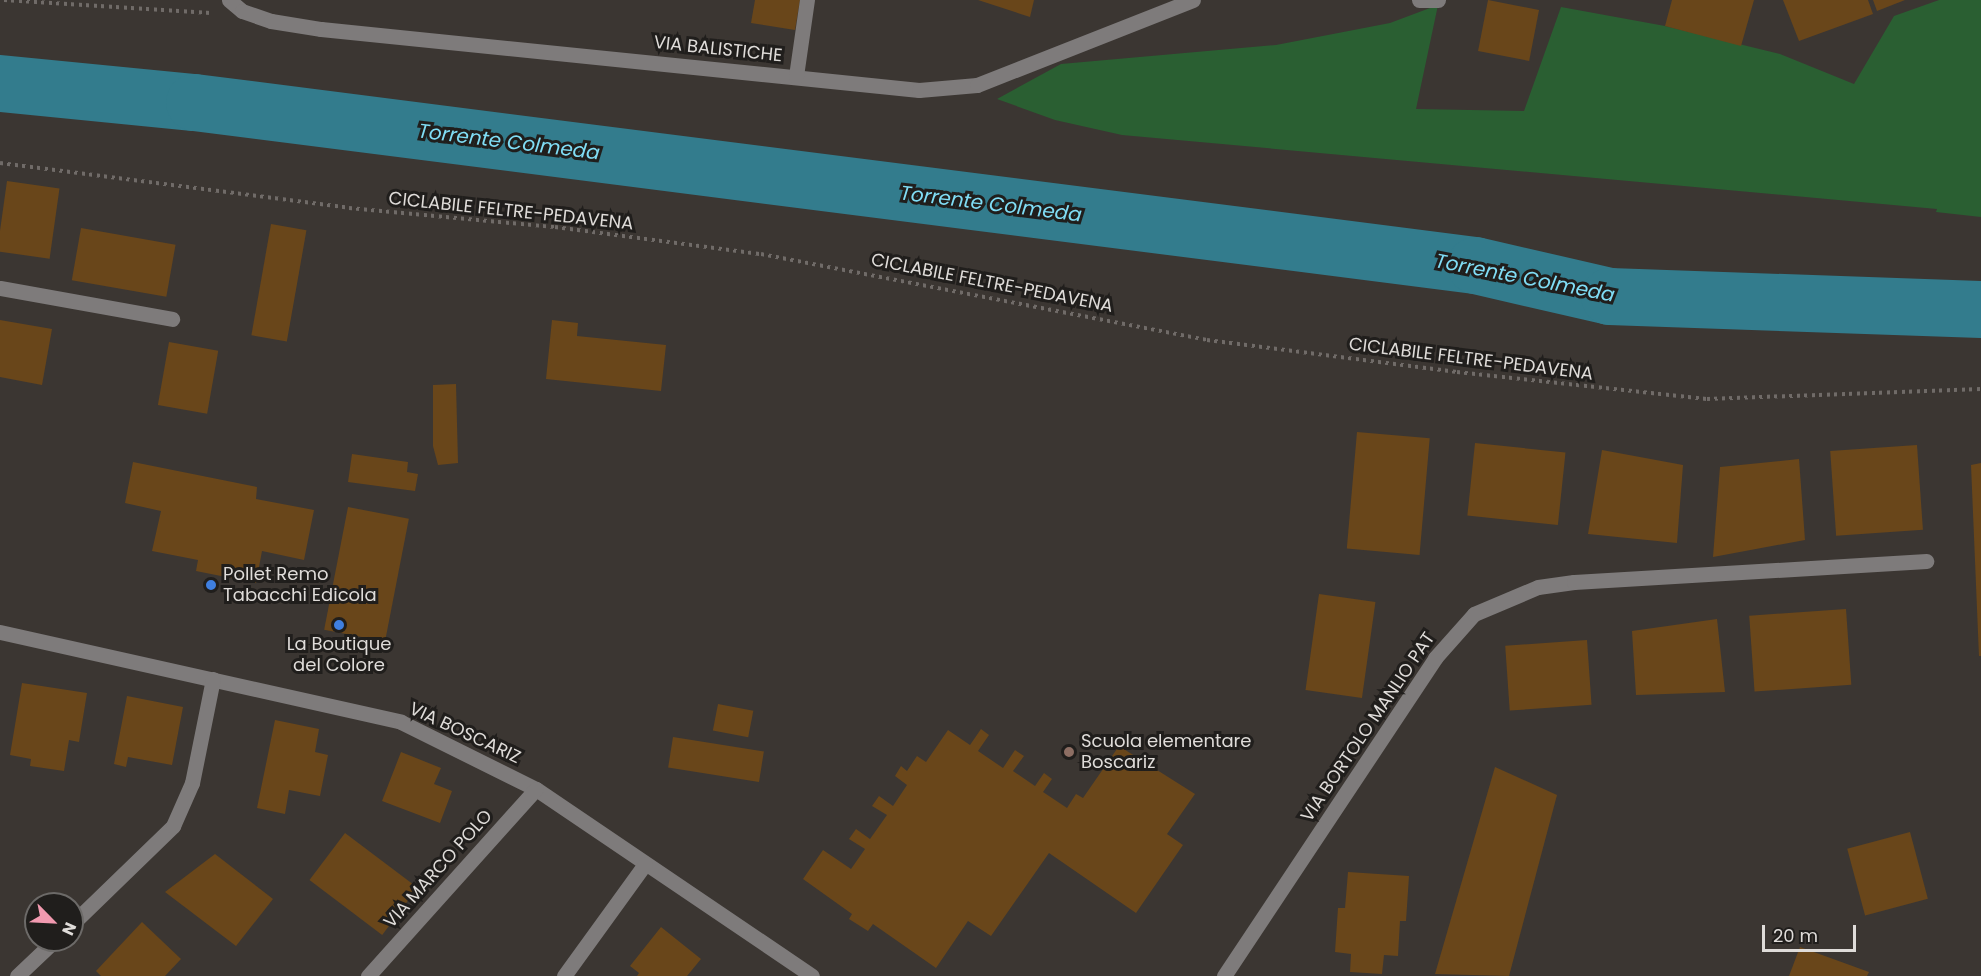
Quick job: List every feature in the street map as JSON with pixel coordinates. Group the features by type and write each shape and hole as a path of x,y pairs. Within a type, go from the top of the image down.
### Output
{"street":[{"name":"VIA BALISTICHE","path":"229,0 242,11 321,29 919,90 977,86 1193,0"},
{"path":"796,76 807,0"},
{"path":"1419,0 1438,0"},
{"path":"0,288 172,319"},
{"name":"VIA BORTOLO MANLIO PAT","path":"1224,976 1435,658 1474,614 1529,589 1574,582 1926,561"},
{"name":"VIA BOSCARIZ","path":"0,633 401,722 536,789 812,976"},
{"path":"84,912 173,826 192,783 213,679"},
{"name":"VIA MARCO POLO","path":"368,976 536,789"},
{"path":"564,976 645,864"},
{"path":"17,976 42,952"}],"path":[{"path":"4,0 190,14 242,11"},
{"name":"CICLABILE FELTRE-PEDAVENA","path":"0,163 761,254 1207,340 1463,373 1707,399 1981,389"}],"green space":[{"path":"1939,0 1981,0 1981,217 1936,212 1937,209 1122,135 1055,120 997,99 1061,64 1276,45 1390,23 1438,5 1416,109 1524,111 1561,7 1665,26 1780,54 1854,84 1894,16"}],"building":[{"path":"755,0 800,0 795,30 751,23"},
{"path":"978,0 1034,0 1030,17"},
{"path":"1488,0 1539,10 1529,61 1478,51"},
{"path":"1672,0 1754,0 1741,46 1665,26"},
{"path":"1783,0 1868,0 1873,14 1799,41"},
{"path":"1873,0 1905,0 1877,11"},
{"path":"7,181 59,188 50,259 0,252 0,231"},
{"path":"271,224 306,230 287,342 251,335"},
{"path":"81,228 176,245 166,297 72,280"},
{"path":"0,320 52,329 42,385 0,377"},
{"path":"552,320 578,323 577,336 666,345 661,391 546,379"},
{"path":"169,342 218,351 207,414 158,405"},
{"path":"456,384 458,463 438,465 433,446 433,385"},
{"path":"1357,432 1430,438 1420,555 1347,549"},
{"path":"1475,443 1566,453 1558,525 1467,516"},
{"path":"1917,445 1923,530 1836,536 1830,451"},
{"path":"1602,450 1683,465 1677,543 1588,534"},
{"path":"352,454 408,462 407,472 418,474 415,491 348,482"},
{"path":"1799,459 1805,540 1713,557 1720,467"},
{"path":"133,462 257,487 256,499 314,510 304,560 262,551 256,583 196,571 198,560 152,551 161,511 125,503"},
{"path":"1981,463 1981,656 1979,656 1971,465"},
{"path":"348,507 409,519 385,642 324,630"},
{"path":"1319,594 1375,602 1362,698 1306,690"},
{"path":"1846,609 1851,685 1755,692 1749,616"},
{"path":"1717,619 1725,692 1636,695 1632,631"},
{"path":"1587,640 1592,705 1510,711 1505,646"},
{"path":"22,683 87,693 79,742 69,740 64,771 30,766 31,759 10,755"},
{"path":"127,696 183,707 172,765 128,757 126,767 114,764"},
{"path":"718,704 753,711 748,737 713,731"},
{"path":"275,720 319,729 315,752 328,755 320,796 289,790 285,814 257,808"},
{"path":"981,729 989,735 978,751 1003,768 1015,750 1024,756 1013,771 1035,786 1044,773 1052,779 1043,792 1067,808 1076,794 1083,798 1119,746 1195,794 1167,834 1183,845 1136,913 1049,853 991,936 968,921 936,968 873,924 868,931 849,919 852,914 803,879 823,850 851,869 865,849 849,839 856,829 870,839 887,815 872,806 879,796 893,806 907,785 895,776 901,766 907,771 917,756 926,762 948,730 970,745"},
{"path":"673,737 764,751 759,782 668,768"},
{"path":"401,752 441,768 434,784 452,791 440,823 382,801"},
{"path":"1495,767 1557,795 1509,976 1435,974"},
{"path":"1910,832 1928,899 1865,915 1847,849"},
{"path":"345,833 418,888 382,935 309,880"},
{"path":"215,854 273,899 236,946 165,892"},
{"path":"1348,872 1409,876 1406,921 1400,921 1398,956 1384,955 1382,974 1350,972 1351,954 1335,952 1338,908 1345,908"},
{"path":"142,922 181,959 165,976 101,976 96,971"},
{"path":"661,927 701,959 687,976 637,976 639,973 630,966"},
{"path":"1800,947 1869,972 1867,976 1789,976"}],"waterway":[{"name":"Torrente Colmeda","path":"0,83 194,102 1475,265 1609,296 1981,309"}],"place":[{"name":"Pollet Remo Tabacchi Edicola","path":"211,585"},
{"name":"La Boutique del Colore","path":"339,625"},
{"name":"Scuola elementare Boscariz","path":"1069,752"}]}
